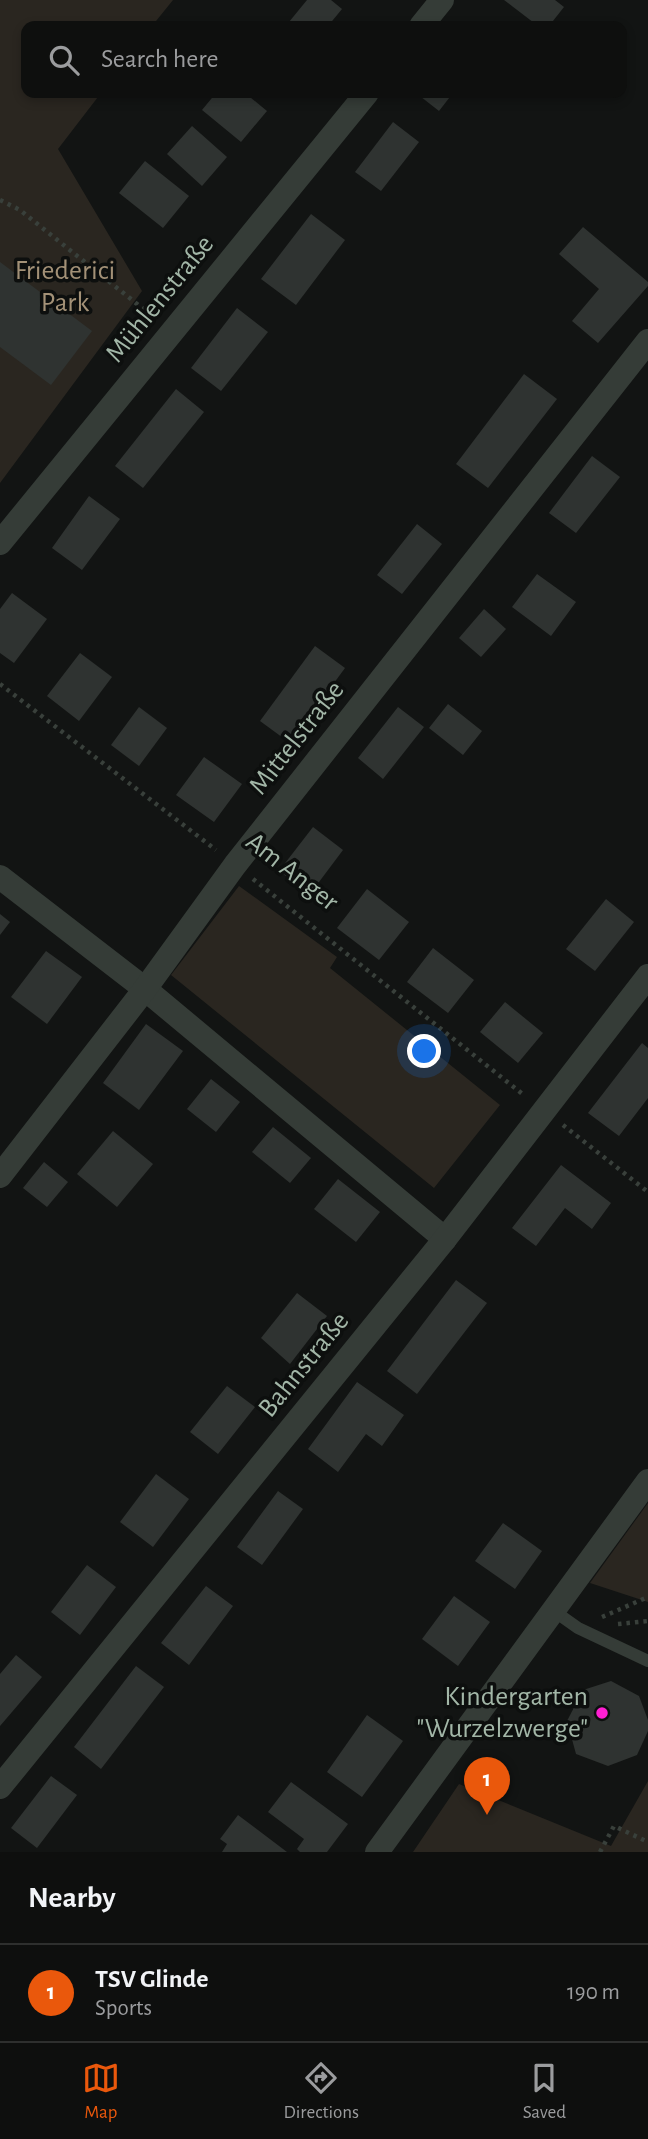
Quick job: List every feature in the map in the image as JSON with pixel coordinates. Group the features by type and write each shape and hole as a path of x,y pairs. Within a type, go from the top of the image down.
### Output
{"street":[{"path":"425,21 442,0"},
{"name":"Mühlenstraße","path":"0,543 363,98"},
{"name":"Mittelstraße","path":"0,1176 145,989 235,865 648,341"},
{"path":"0,877 145,989 445,1239"},
{"name":"Bahnstraße","path":"0,1787 445,1239 648,976"},
{"path":"377,1852 648,1481"}],"lane":[{"path":"554,1611 578,1628 648,1662"}],"path":[{"path":"0,200 20,210 172,332"},
{"name":"Am Anger","path":"0,684 235,865 648,1192"},
{"path":"578,1628 648,1597"},
{"path":"600,1852 614,1826 648,1842"}],"green space":[{"name":"Friederici Park","path":"0,0 173,0 156,21 21,21 21,98 97,98 58,149 142,291 0,483"},
{"path":"239,886 337,957 330,968 500,1105 434,1188 171,975"},
{"path":"648,1503 648,1602 590,1583"},
{"path":"648,1781 648,1852 413,1852 459,1784 611,1846"}],"building":[{"path":"307,0 331,0 342,9 332,21 290,21"},
{"path":"504,0 555,0 564,7 553,21 531,21"},
{"path":"212,98 251,98 267,111 241,142 202,110"},
{"path":"422,98 449,98 439,111"},
{"path":"393,122 419,142 381,191 355,172"},
{"path":"192,126 227,157 202,186 167,154"},
{"path":"145,161 189,196 163,228 119,193"},
{"path":"311,214 345,240 296,305 261,279"},
{"path":"583,227 648,282 648,286 598,343 572,321 599,289 559,254"},
{"path":"0,262 92,331 51,385 0,347"},
{"path":"237,308 268,332 221,391 191,368"},
{"path":"524,374 557,399 488,488 456,464"},
{"path":"176,389 204,412 143,488 115,466"},
{"path":"592,456 620,477 576,533 549,513"},
{"path":"89,496 120,519 82,570 52,548"},
{"path":"417,524 442,544 402,594 377,575"},
{"path":"537,574 576,602 551,636 512,607"},
{"path":"12,593 47,619 14,663 0,653 0,609"},
{"path":"484,609 506,629 481,657 459,638"},
{"path":"315,646 345,668 290,743 260,721"},
{"path":"80,653 112,677 79,721 47,696"},
{"path":"448,704 482,731 463,755 429,728"},
{"path":"139,707 167,728 139,766 111,745"},
{"path":"398,707 424,727 383,779 358,758"},
{"path":"204,757 242,784 214,822 176,795"},
{"path":"313,827 343,850 310,894 279,871"},
{"path":"367,889 409,922 379,960 337,928"},
{"path":"606,899 634,922 595,971 566,949"},
{"path":"0,914 10,922 0,935"},
{"path":"433,948 474,980 448,1013 407,982"},
{"path":"46,951 82,977 47,1024 11,997"},
{"path":"505,1002 543,1033 518,1063 480,1032"},
{"path":"146,1024 183,1051 139,1110 103,1083"},
{"path":"642,1043 648,1048 648,1098 619,1136 588,1113"},
{"path":"211,1079 240,1102 216,1132 187,1109"},
{"path":"273,1127 311,1158 290,1183 252,1152"},
{"path":"113,1131 153,1164 117,1207 77,1174"},
{"path":"44,1162 68,1182 47,1207 23,1188"},
{"path":"561,1165 611,1203 592,1229 565,1208 536,1246 512,1228"},
{"path":"338,1179 380,1212 356,1242 314,1209"},
{"path":"456,1280 487,1303 417,1394 387,1371"},
{"path":"297,1293 327,1316 290,1364 261,1338"},
{"path":"357,1382 404,1415 382,1446 366,1434 338,1472 308,1449"},
{"path":"227,1386 255,1407 218,1454 190,1432"},
{"path":"156,1474 189,1499 153,1547 120,1522"},
{"path":"278,1491 303,1509 262,1565 237,1547"},
{"path":"503,1523 542,1551 515,1589 475,1561"},
{"path":"87,1565 116,1587 80,1635 51,1612"},
{"path":"206,1586 233,1606 189,1665 161,1643"},
{"path":"454,1596 490,1622 458,1666 422,1639"},
{"path":"16,1655 42,1677 0,1726 0,1674"},
{"path":"136,1666 164,1687 101,1769 74,1747"},
{"path":"611,1681 639,1696 648,1720 648,1731 637,1755 608,1766 576,1754 567,1721 583,1690"},
{"path":"367,1715 403,1741 362,1797 327,1772"},
{"path":"51,1776 77,1795 37,1848 11,1828"},
{"path":"291,1782 348,1824 327,1852 300,1852 297,1849 304,1839 268,1812"},
{"path":"238,1815 287,1852 222,1852 227,1844 220,1839"}],"place":[{"name":"Kindergarten \"Wurzelzwerge\"","path":"602,1713"},
{"name":"TSV Glinde","path":"487,1815"}]}
